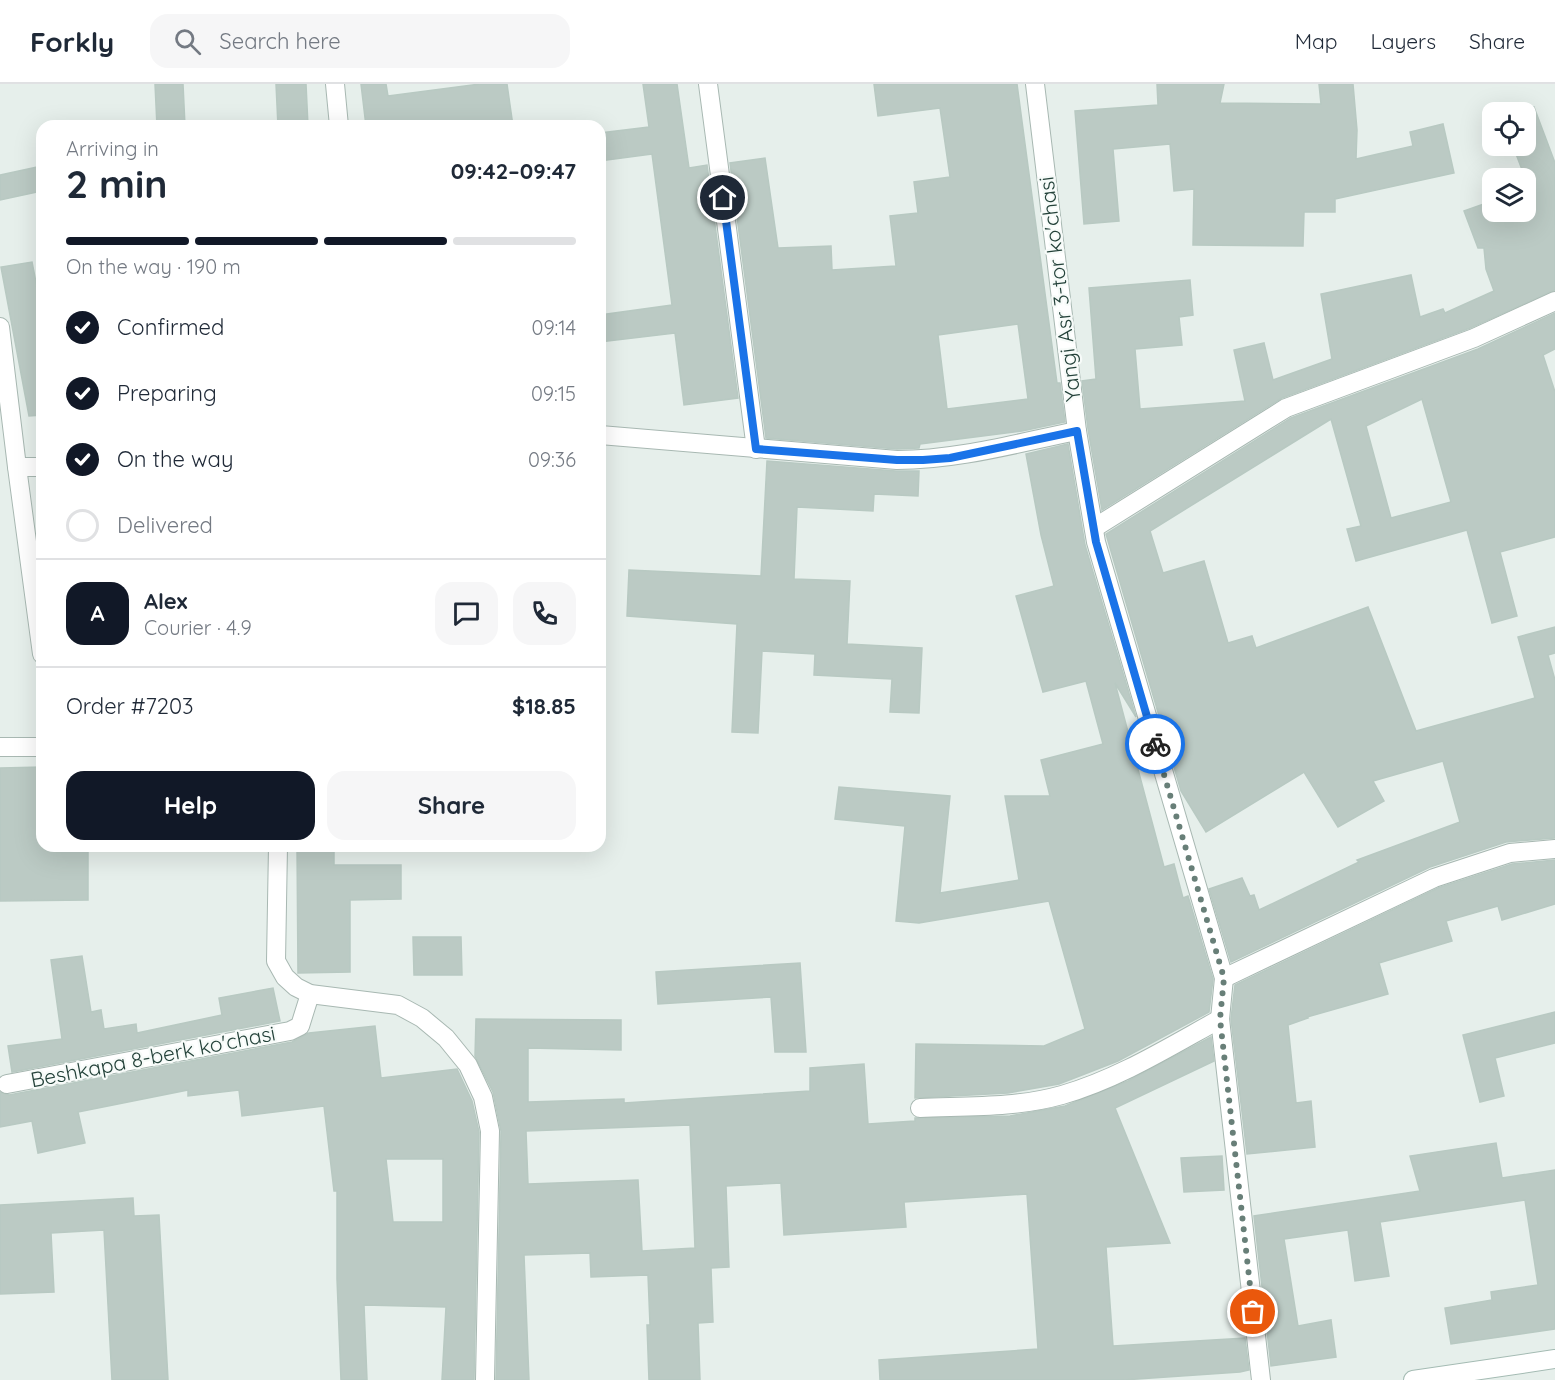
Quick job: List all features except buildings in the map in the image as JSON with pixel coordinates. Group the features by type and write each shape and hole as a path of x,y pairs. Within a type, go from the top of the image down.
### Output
{"street":[{"path":"335,84 338,120"},
{"path":"708,84 756,449"},
{"name":"Yangi Asr 3-tor koʼchasi","path":"1035,84 1077,431 1094,528 1224,978"},
{"path":"1094,528 1286,408 1474,338 1555,301"},
{"path":"0,327 36,609"},
{"path":"606,436 897,460 923,460 950,458 1077,431"},
{"path":"17,467 36,467"},
{"path":"0,747 36,747"},
{"path":"1261,1380 1220,1019 1224,978 1434,878 1510,853 1555,849"},
{"path":"278,852 276,961 285,976 296,987 310,994 398,1005 422,1018 446,1038 468,1065 483,1096 490,1131 485,1380"},
{"name":"Beshkapa 8-berk koʼchasi","path":"7,1084 290,1031 300,1026 310,994"},
{"path":"920,1108 1014,1103 1062,1095 1147,1060 1220,1019"},
{"path":"1413,1380 1555,1359"}],"way so far":[{"path":"1155,744 1224,978 1220,1019 1253,1312"}],"route":[{"path":"723,198 756,449 923,460 950,458 1077,431 1096,542 1155,744"}]}
